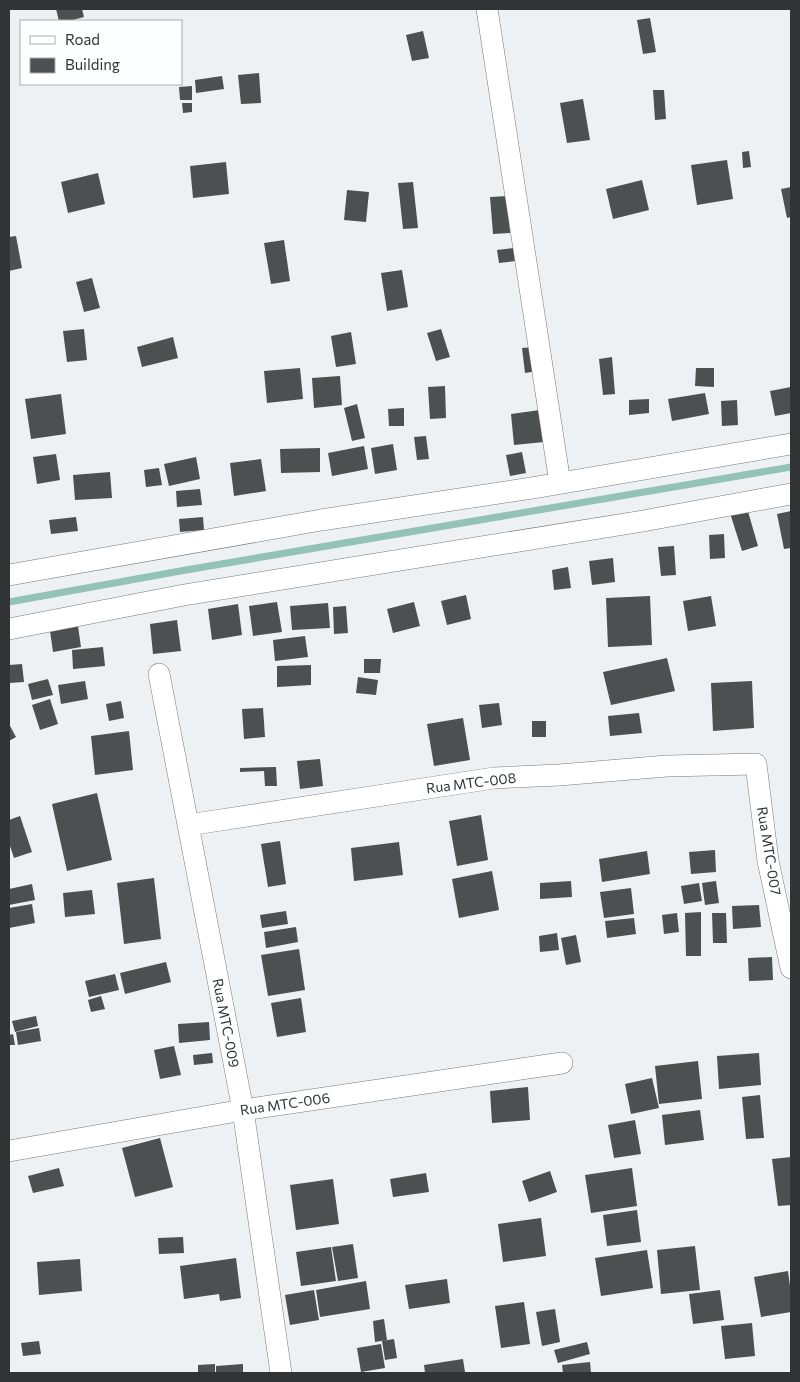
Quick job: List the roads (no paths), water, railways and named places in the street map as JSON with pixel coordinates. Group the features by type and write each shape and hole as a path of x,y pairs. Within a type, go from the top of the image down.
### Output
{"street":[{"path":"487,9 560,483"},
{"path":"9,575 311,522 791,444"},
{"path":"9,629 184,595 643,521 791,494"},
{"name":"Rua MTC-009","path":"159,674 244,1110 281,1373"},
{"name":"Rua MTC-008","path":"188,825 494,778 559,775 667,766 756,764"},
{"name":"Rua MTC-007","path":"756,764 768,861 791,968"},
{"name":"Rua MTC-006","path":"9,1151 244,1110 562,1064"}],"waterway":[{"path":"9,602 791,467"}]}
